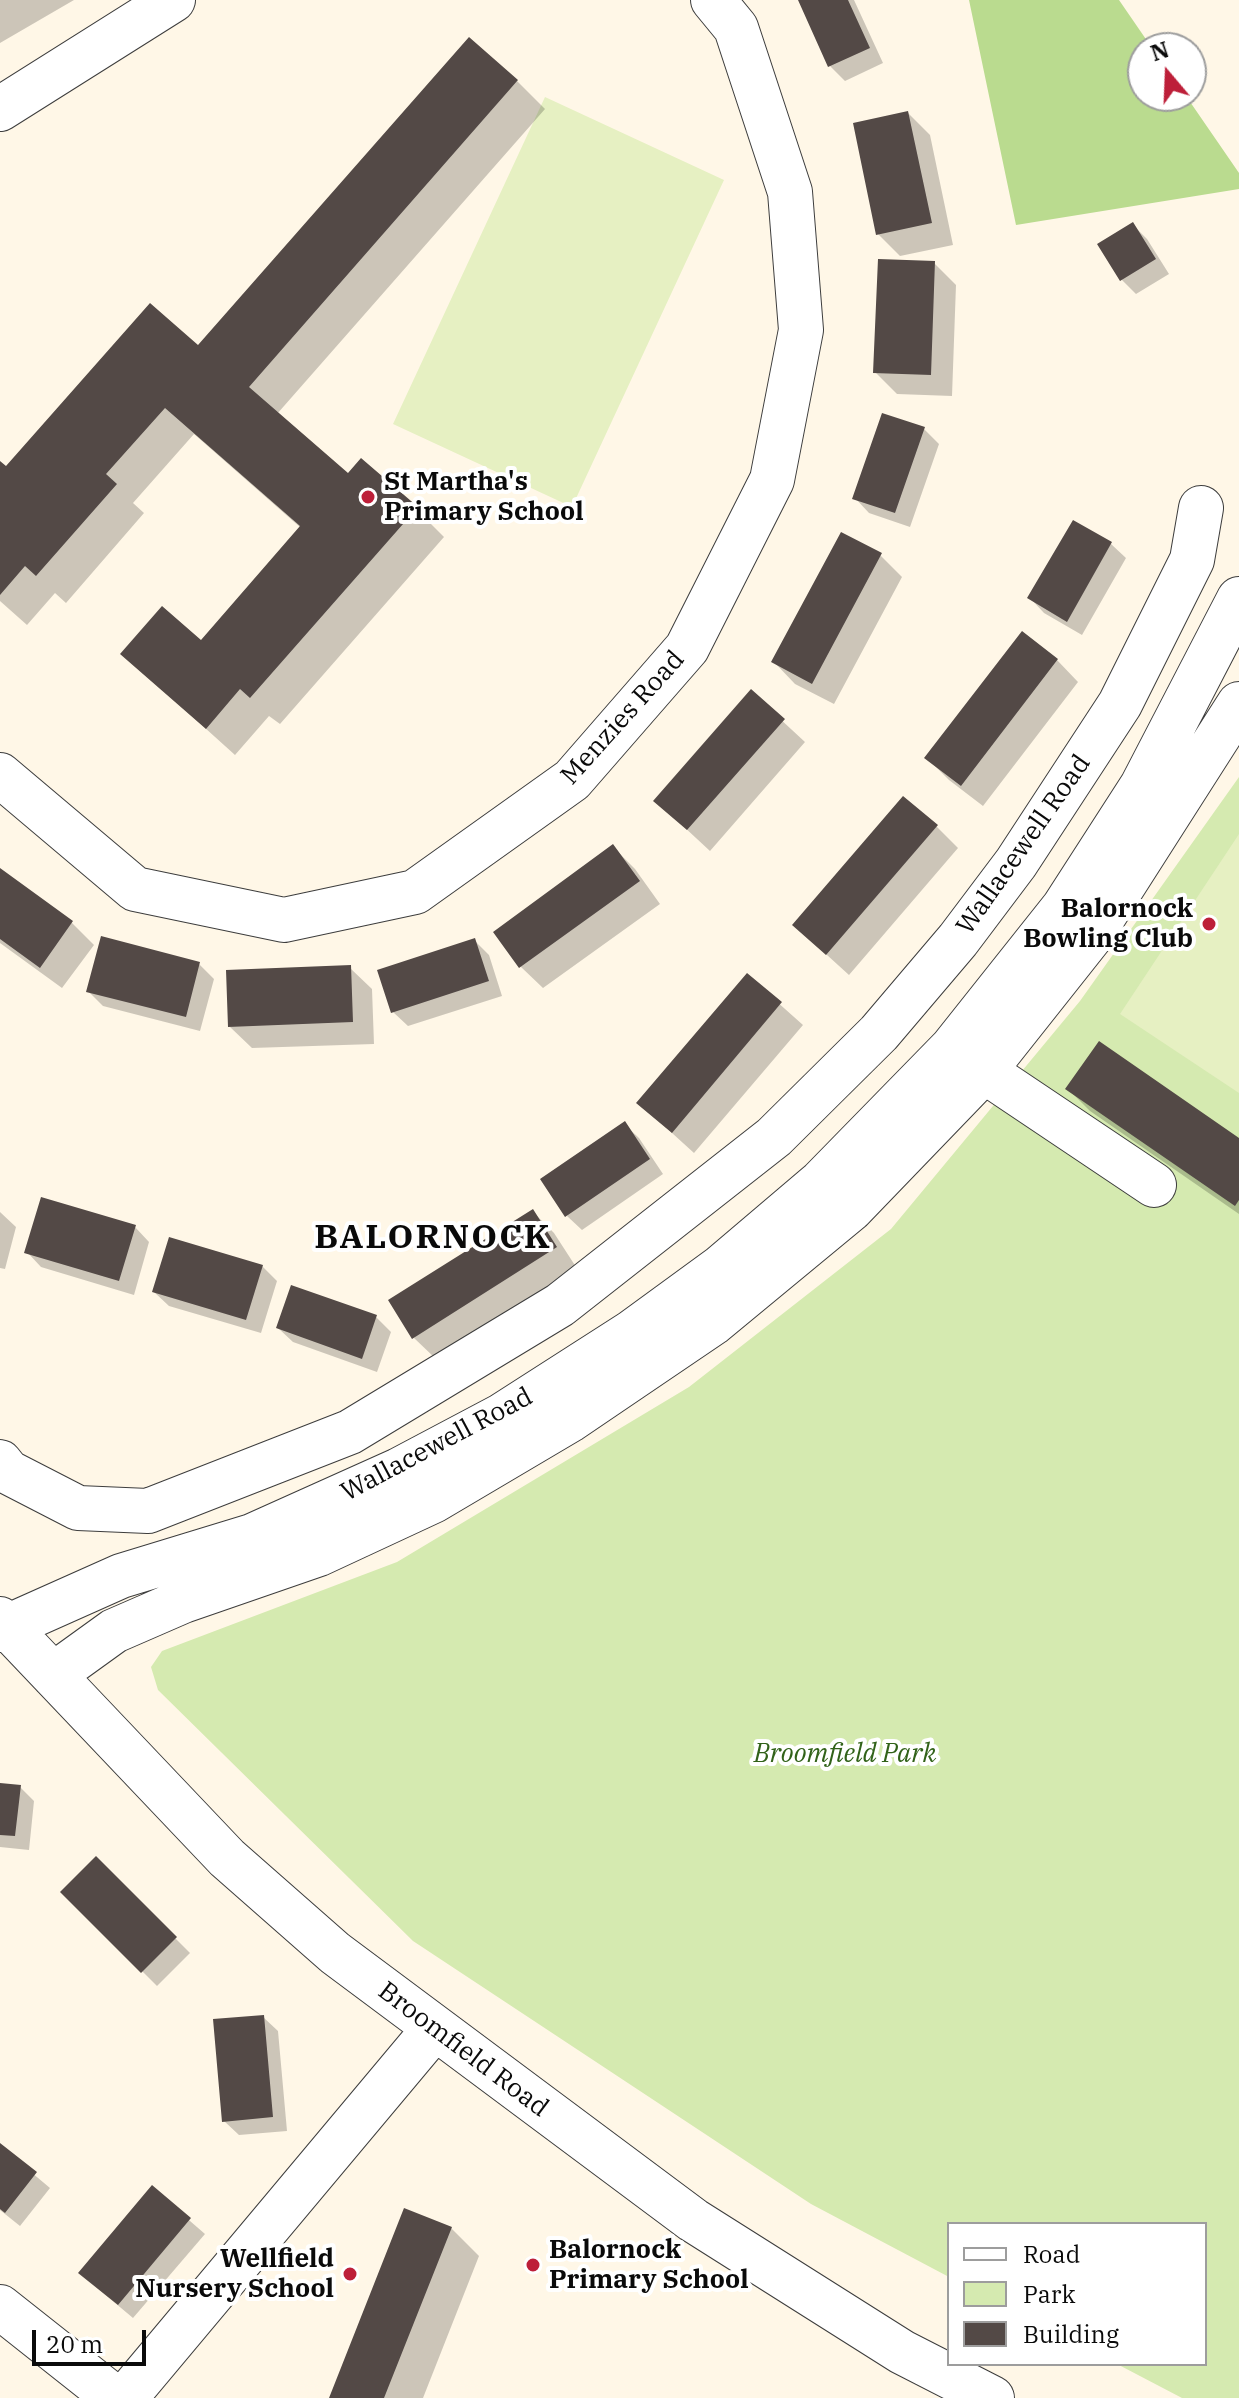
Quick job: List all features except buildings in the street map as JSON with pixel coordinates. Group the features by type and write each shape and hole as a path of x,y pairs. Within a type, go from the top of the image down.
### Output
{"street":[{"path":"0,109 173,0"},
{"name":"Menzies Road","path":"0,775 135,889 284,920 415,892 572,780 687,648 772,480 801,330 790,192 736,28 713,0"},
{"name":"Wallacewell Road","path":"0,1462 8,1472 78,1508 148,1511 350,1432 560,1305 774,1137 879,1033 958,940 1016,863 1120,704 1192,560 1201,508"},
{"name":"Wallacewell Road","path":"53,1675 114,1631 183,1601 319,1554 433,1501 570,1420 713,1323 836,1195 1064,907 1142,786 1239,599"},
{"name":"Wallacewell Road","path":"2,1624 121,1576 252,1536 399,1470 501,1416 632,1332 721,1267 836,1195 984,1071 1091,936 1239,704"},
{"path":"984,1071 1154,1185"},
{"path":"774,1137 836,1195"},
{"name":"Broomfield Road","path":"2,1624 227,1858 335,1953 693,2220 902,2352 992,2398"},
{"path":"125,2398 434,2029"},
{"path":"0,2307 115,2398"}],"green space":[{"path":"969,0 1119,0 1141,32 1127,32 1127,112 1197,112 1239,173 1239,189 1016,225"},
{"path":"545,97 724,180 572,507 393,424"},
{"name":"Broomfield Park","path":"1239,777 1239,2398 1182,2398 1121,2366 1207,2366 1207,2222 947,2222 947,2276 811,2204 413,1941 158,1690 151,1667 162,1651 397,1562 689,1387 891,1229 1080,1001"},
{"name":"Balornock Bowling Club","path":"1239,834 1239,1093 1120,1014"}],"place":[{"name":"St Martha's Primary School","path":"368,497"},
{"name":"Balornock Bowling Club","path":"1209,924"},
{"name":"Balornock Primary School","path":"533,2265"},
{"name":"Wellfield Nursery School","path":"350,2274"}],"district":[{"name":"BALORNOCK","path":"433,1238"}]}
